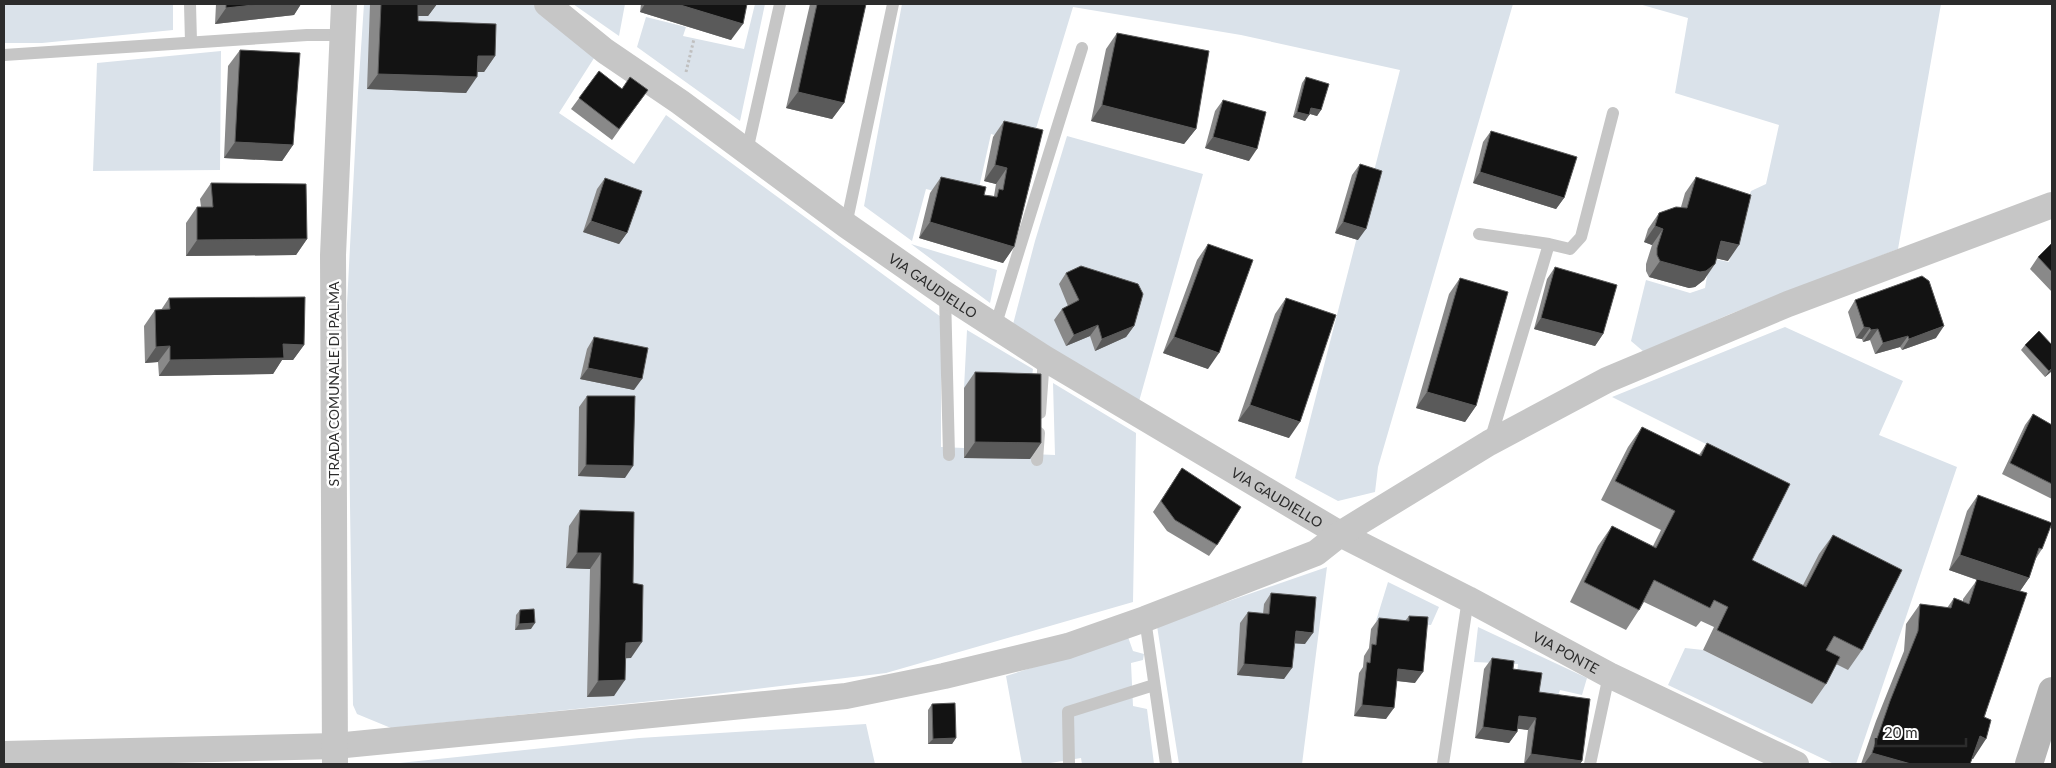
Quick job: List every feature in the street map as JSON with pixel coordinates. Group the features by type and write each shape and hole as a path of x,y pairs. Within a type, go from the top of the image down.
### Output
{"main road":[{"path":"2028,764 2052,692"}],"street":[{"name":"STRADA COMUNALE DI PALMA","path":"335,755 333,256 344,4"},
{"name":"VIA GAUDIELLO","path":"547,4 605,51 680,102 846,225 945,294 1044,358 1340,534"},
{"path":"4,754 335,755 846,696 944,676 1068,646 1145,619 1316,553 1340,534 1489,443 1634,367 1797,301 2052,205"},
{"name":"VIA PONTE","path":"1340,534 1468,599 1609,675 1796,764"}],"lane":[{"path":"190,4 191,42"},
{"path":"747,151 780,4"},
{"path":"846,225 893,4"},
{"path":"4,54 307,35 342,35"},
{"path":"996,327 1082,48"},
{"path":"1479,234 1549,244 1570,249 1582,237 1612,113"},
{"path":"1489,443 1549,244"},
{"path":"945,294 949,455"},
{"path":"1037,460 1044,358"},
{"path":"1443,764 1468,599"},
{"path":"1145,619 1166,764"},
{"path":"1590,764 1609,675"},
{"path":"1069,764 1068,712 1154,685"}],"shaded area":[{"path":"4,4 173,4 173,30 42,43 4,43"},
{"path":"364,4 535,4 596,55 559,113 634,164 666,115 941,317 941,447 964,448 964,458 1030,459 1031,454 1055,455 1053,383 1136,433 1133,602 886,673 691,697 391,728 357,714 353,705 347,304"},
{"path":"573,4 625,4 619,36"},
{"path":"755,4 765,4 740,121 637,47 646,17 686,27 683,36 744,49"},
{"path":"902,4 1513,4 1378,467 1375,492 1338,501 1295,478 1400,70 1241,35 1073,7 1031,145 991,134 976,201 926,189 912,241 864,206"},
{"path":"1639,4 1941,4 1898,249 1730,314 1644,352 1631,341 1646,280 1690,293 1705,288 1710,258 1729,262 1743,211 1751,191 1766,184 1779,125 1675,93 1688,18"},
{"path":"221,51 220,170 93,171 97,63"},
{"path":"1067,136 1203,174 1138,405 1012,328 1035,241"},
{"path":"911,244 997,270 990,303"},
{"path":"1785,327 1903,381 1879,435 1957,467 1856,764 1834,764 1668,685 1685,648 1703,650 1812,704 1793,607 1739,580 1744,463 1612,397"},
{"path":"967,330 1033,369 1030,390 964,388"},
{"path":"1327,567 1302,764 1179,764 1157,626"},
{"path":"1388,582 1439,607 1431,625 1376,621"},
{"path":"1478,627 1587,678 1582,695 1560,690 1557,698 1535,692 1517,674 1518,664 1474,662"},
{"path":"1128,637 1133,651 1144,654 1143,660 1131,663 1133,706 1147,709 1154,764 1082,764 1081,758 1044,764 1022,764 1006,676"},
{"path":"866,724 875,764 390,764 639,738"}],"building":[{"path":"226,4 262,4 226,8"},
{"path":"381,4 418,4 418,21 496,24 495,56 478,56 477,77 378,74"},
{"path":"677,4 747,4 743,24"},
{"path":"817,4 866,4 844,103 798,92"},
{"path":"1117,33 1209,51 1196,129 1102,105"},
{"path":"240,50 300,53 293,145 235,142"},
{"path":"599,71 622,89 630,77 648,90 619,129 579,98"},
{"path":"1306,77 1329,84 1321,110 1311,108 1309,115 1297,112"},
{"path":"1223,100 1266,112 1257,149 1213,137"},
{"path":"1004,121 1043,130 1014,247 930,222 941,177 986,187 984,195 997,197 999,189 1003,190 1007,168 995,165"},
{"path":"1491,131 1577,157 1564,198 1480,172"},
{"path":"1360,164 1382,171 1366,229 1343,222"},
{"path":"1696,177 1751,195 1739,245 1721,241 1715,264 1706,271 1700,272 1660,261 1657,255 1657,248 1663,229 1655,226 1659,213 1676,207 1687,208"},
{"path":"605,178 642,191 627,233 591,221"},
{"path":"211,183 306,184 307,239 197,240 197,207 213,207"},
{"path":"2052,243 2052,272 2038,257"},
{"path":"1208,244 1253,260 1219,353 1174,337"},
{"path":"1081,266 1138,284 1143,294 1134,326 1102,339 1098,325 1074,335 1062,309 1079,300 1066,273"},
{"path":"1555,267 1617,285 1603,334 1541,318"},
{"path":"1922,276 1929,281 1944,326 1909,339 1908,336 1883,343 1878,329 1871,330 1864,327 1855,300"},
{"path":"1460,278 1508,292 1476,406 1427,392"},
{"path":"305,297 304,345 283,344 284,358 170,360 170,346 156,347 155,310 170,309 169,298"},
{"path":"1286,298 1336,315 1300,422 1250,405"},
{"path":"2039,331 2052,345 2052,368 2049,371 2025,345"},
{"path":"594,337 648,348 642,379 588,368"},
{"path":"975,372 1041,374 1041,443 975,442"},
{"path":"587,396 635,396 633,466 586,465"},
{"path":"2033,414 2052,425 2052,484 2010,463"},
{"path":"1642,427 1701,456 1707,443 1790,484 1752,560 1806,587 1833,535 1902,570 1862,650 1834,636 1826,650 1840,657 1826,684 1717,630 1728,607 1714,600 1710,608 1654,580 1639,610 1584,582 1612,526 1656,548 1675,511 1615,481"},
{"path":"1182,468 1241,507 1217,545 1175,520 1161,501"},
{"path":"1978,495 2052,523 2042,549 2039,548 2029,578 1960,555"},
{"path":"580,510 634,512 633,583 643,585 642,642 626,643 625,680 598,681 601,553 577,553"},
{"path":"1977,579 2027,593 1984,717 1991,720 1986,739 1980,736 1970,764 1911,764 1872,753 1890,701 1918,631 1920,604 1951,608 1954,598 1969,604"},
{"path":"1271,593 1316,597 1313,633 1296,631 1292,668 1244,664 1248,612 1269,614"},
{"path":"534,609 535,623 519,624 520,610"},
{"path":"1409,616 1428,617 1423,672 1398,669 1394,708 1362,705 1367,662 1370,663 1372,644 1376,645 1379,618 1409,621"},
{"path":"1492,658 1514,661 1513,669 1542,673 1539,692 1590,699 1582,761 1531,754 1536,718 1519,716 1517,732 1483,727"},
{"path":"955,703 956,738 933,739 932,704"}]}
